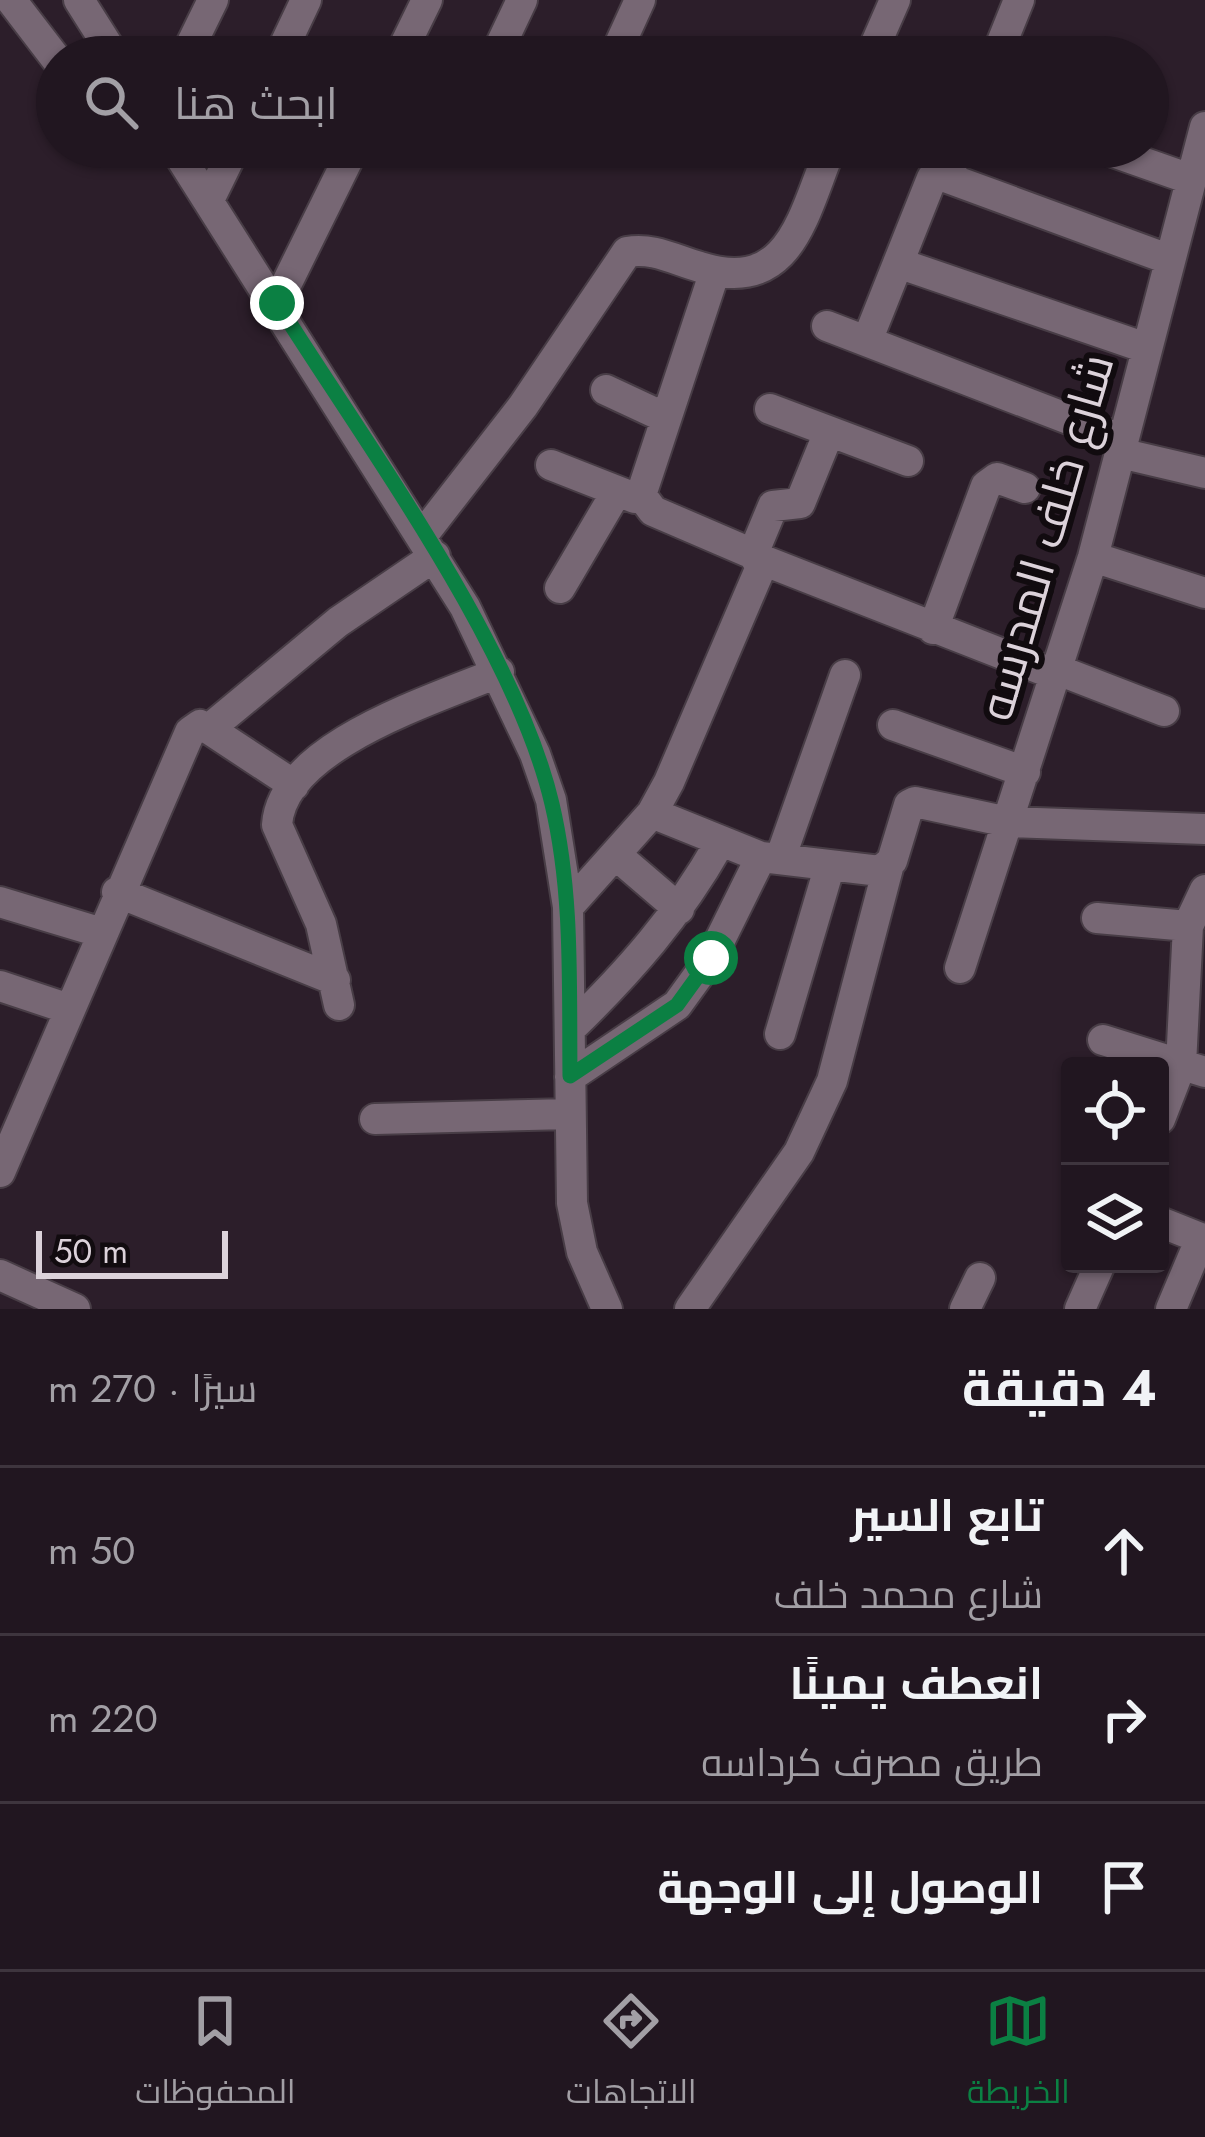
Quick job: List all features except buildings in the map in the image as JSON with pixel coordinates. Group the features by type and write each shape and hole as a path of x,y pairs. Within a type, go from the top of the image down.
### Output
{"street":[{"path":"11,0 39,36"},
{"path":"79,0 102,36"},
{"path":"195,36 213,0"},
{"path":"289,36 307,0"},
{"path":"409,36 427,0"},
{"path":"505,36 522,0"},
{"path":"624,36 640,0"},
{"path":"879,36 896,0"},
{"path":"1004,36 1019,0"},
{"name":"شارع خلف المدرسه","path":"960,968 1093,557 1205,128"},
{"path":"187,168 428,546 499,672 551,800 568,907 572,1203 582,1252 607,1309"},
{"path":"209,200 225,168"},
{"path":"277,303 344,168"},
{"path":"209,729 428,546 627,252 657,252 715,271 754,275 784,253 822,168"},
{"path":"945,177 949,168"},
{"path":"1159,168 1190,179"},
{"path":"867,341 932,178 945,177 1168,259"},
{"path":"898,262 1146,348"},
{"path":"560,588 641,488 715,271"},
{"path":"827,326 1121,447 1205,472"},
{"path":"606,390 666,418"},
{"path":"770,410 908,461"},
{"path":"568,907 652,812 761,567 756,556 773,506 800,503 829,432"},
{"path":"551,465 933,628 1164,711"},
{"path":"933,628 986,486 997,478 1025,488"},
{"path":"1093,557 1205,593"},
{"path":"117,892 337,993 321,924 277,825 294,785 346,740 499,672"},
{"path":"570,1076 677,1005 711,958 771,858 845,675"},
{"path":"0,1172 11,1114 69,1009 190,732 200,725 209,729 294,785"},
{"path":"892,725 1024,772"},
{"path":"690,1309 799,1152 832,1081 909,805 916,802 1008,822 1205,829"},
{"path":"652,812 719,844 771,858 888,868"},
{"path":"570,1029 628,973 680,909 719,844"},
{"path":"616,855 680,909"},
{"path":"780,1034 830,865"},
{"path":"1169,1105 1193,1069 1188,926 1205,890"},
{"path":"0,902 99,932"},
{"path":"1097,918 1188,926"},
{"path":"0,986 69,1009"},
{"path":"1103,1040 1193,1069"},
{"path":"376,1119 569,1114"},
{"path":"1169,1226 1203,1239 1171,1309"},
{"path":"1080,1309 1096,1273"},
{"path":"0,1275 75,1309"},
{"path":"964,1309 980,1278"}],"route":[{"path":"277,303 465,607 516,706 551,800 560,842 568,907 570,1076 677,1005 711,958"}]}
